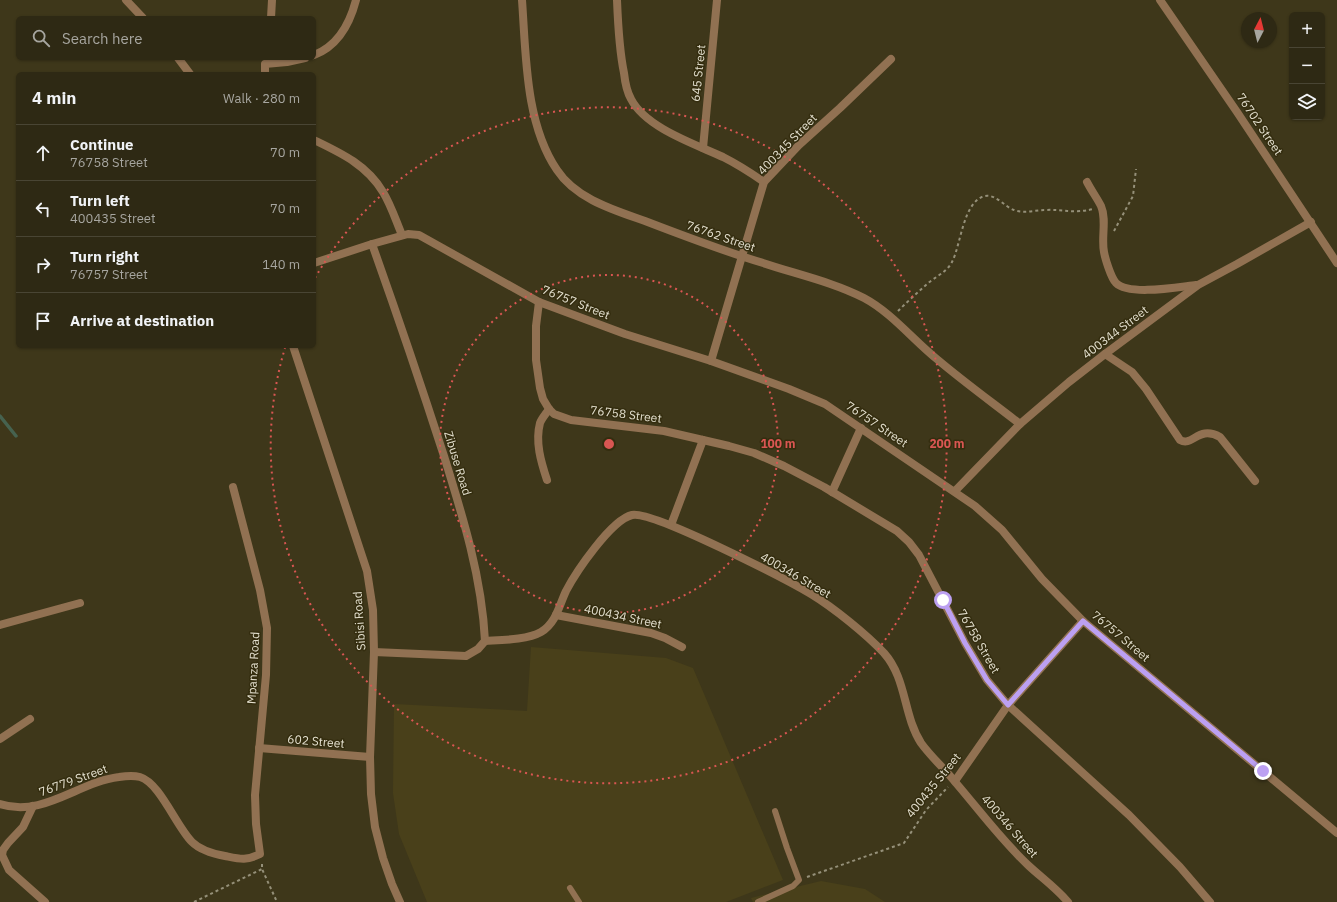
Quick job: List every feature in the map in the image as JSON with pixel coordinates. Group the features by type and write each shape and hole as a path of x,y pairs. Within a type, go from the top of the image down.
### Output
{"street":[{"path":"126,0 141,16"},
{"path":"271,16 272,0"},
{"path":"316,54 330,46 342,33 350,18 356,0"},
{"name":"76762 Street","path":"522,0 532,103 544,144 556,169 571,187 583,195 620,212 742,257 846,290 869,301 891,318 938,360 1020,424"},
{"path":"617,0 620,54 631,100 639,110 651,121 673,135 703,148 750,172 764,182"},
{"name":"645 Street","path":"703,148 717,0"},
{"name":"76702 Street","path":"1160,0 1237,112 1337,263"},
{"name":"400345 Street","path":"711,361 764,182 800,145 890,59"},
{"path":"180,60 188,72"},
{"path":"265,72 266,61 287,62 296,60"},
{"path":"316,141 344,155 371,175 383,192 402,235"},
{"path":"1087,182 1101,207 1104,219 1104,252 1116,284 1128,289 1150,290 1198,284"},
{"name":"400344 Street","path":"956,491 1020,424 1069,382 1105,354 1198,284 1238,264 1311,222"},
{"name":"76757 Street","path":"372,244 402,235 414,234 427,239 539,302 625,334 711,361 789,389 825,404 956,491 975,506 1002,530 1042,579 1083,621 1337,833"},
{"path":"316,262 372,244"},
{"name":"Zibuse Road","path":"372,244 413,360 461,512 477,577 484,615 485,642"},
{"path":"539,302 536,326 536,360 540,388 543,399 549,409 540,422 538,438 540,457 547,480"},
{"name":"Sibisi Road","path":"294,348 367,571 373,610 374,652 370,757 371,794 375,827 383,858 400,902"},
{"path":"1105,354 1132,372 1146,389 1180,440 1187,441 1204,433 1214,434 1220,437 1255,481"},
{"name":"76758 Street","path":"549,409 554,414 571,420 664,431 754,454 784,466 883,522 909,542 919,555 965,643 987,680 1008,705 1129,815 1180,867 1210,902"},
{"path":"832,492 861,428"},
{"path":"671,525 703,440"},
{"name":"Mpanza Road","path":"233,487 260,590 267,628 266,675 255,795 256,824 260,854"},
{"name":"400346 Street","path":"485,642 537,634 548,626 556,616 573,579 597,545 614,526 624,518 634,515 645,516 671,525 763,568 812,595 846,620 874,644 885,655 899,677 913,729 922,745 955,781 1014,851 1055,888 1068,902"},
{"path":"0,625 80,603"},
{"name":"400434 Street","path":"556,616 651,633 665,638 682,647"},
{"name":"400435 Street","path":"955,781 1008,705 1083,621"},
{"path":"374,652 466,656 478,649 485,642"},
{"path":"0,739 30,719"},
{"name":"602 Street","path":"259,748 370,757"},
{"name":"76779 Street","path":"0,804 19,808 34,806 52,801 90,784 115,778 130,776 140,777 150,782 193,843 207,852 242,859 251,859 260,854"},
{"path":"34,806 23,827 8,843 3,850 2,855 9,870 45,902"}],"lane":[{"path":"758,902 793,886 799,880 775,812"},
{"path":"570,888 579,902"}],"path":[{"path":"1113,232 1134,196 1136,169"},
{"path":"891,318 928,283 950,266 970,208 981,197 991,196 1014,210 1021,212 1047,210 1082,212 1101,207"},
{"name":"400435 Street","path":"799,880 904,843 926,810 955,781"},
{"path":"260,854 262,868 277,902"},
{"path":"194,902 262,868"}],"shaded area":[{"path":"531,647 666,658 693,668 783,880 726,902 427,902 399,834 393,793 394,704 527,711"},
{"path":"821,881 865,889 885,902 753,902 751,898"}],"waterway":[{"path":"0,416 16,436"}],"route":[{"path":"943,600 965,643 987,680 1008,705 1083,621 1263,771"}]}
